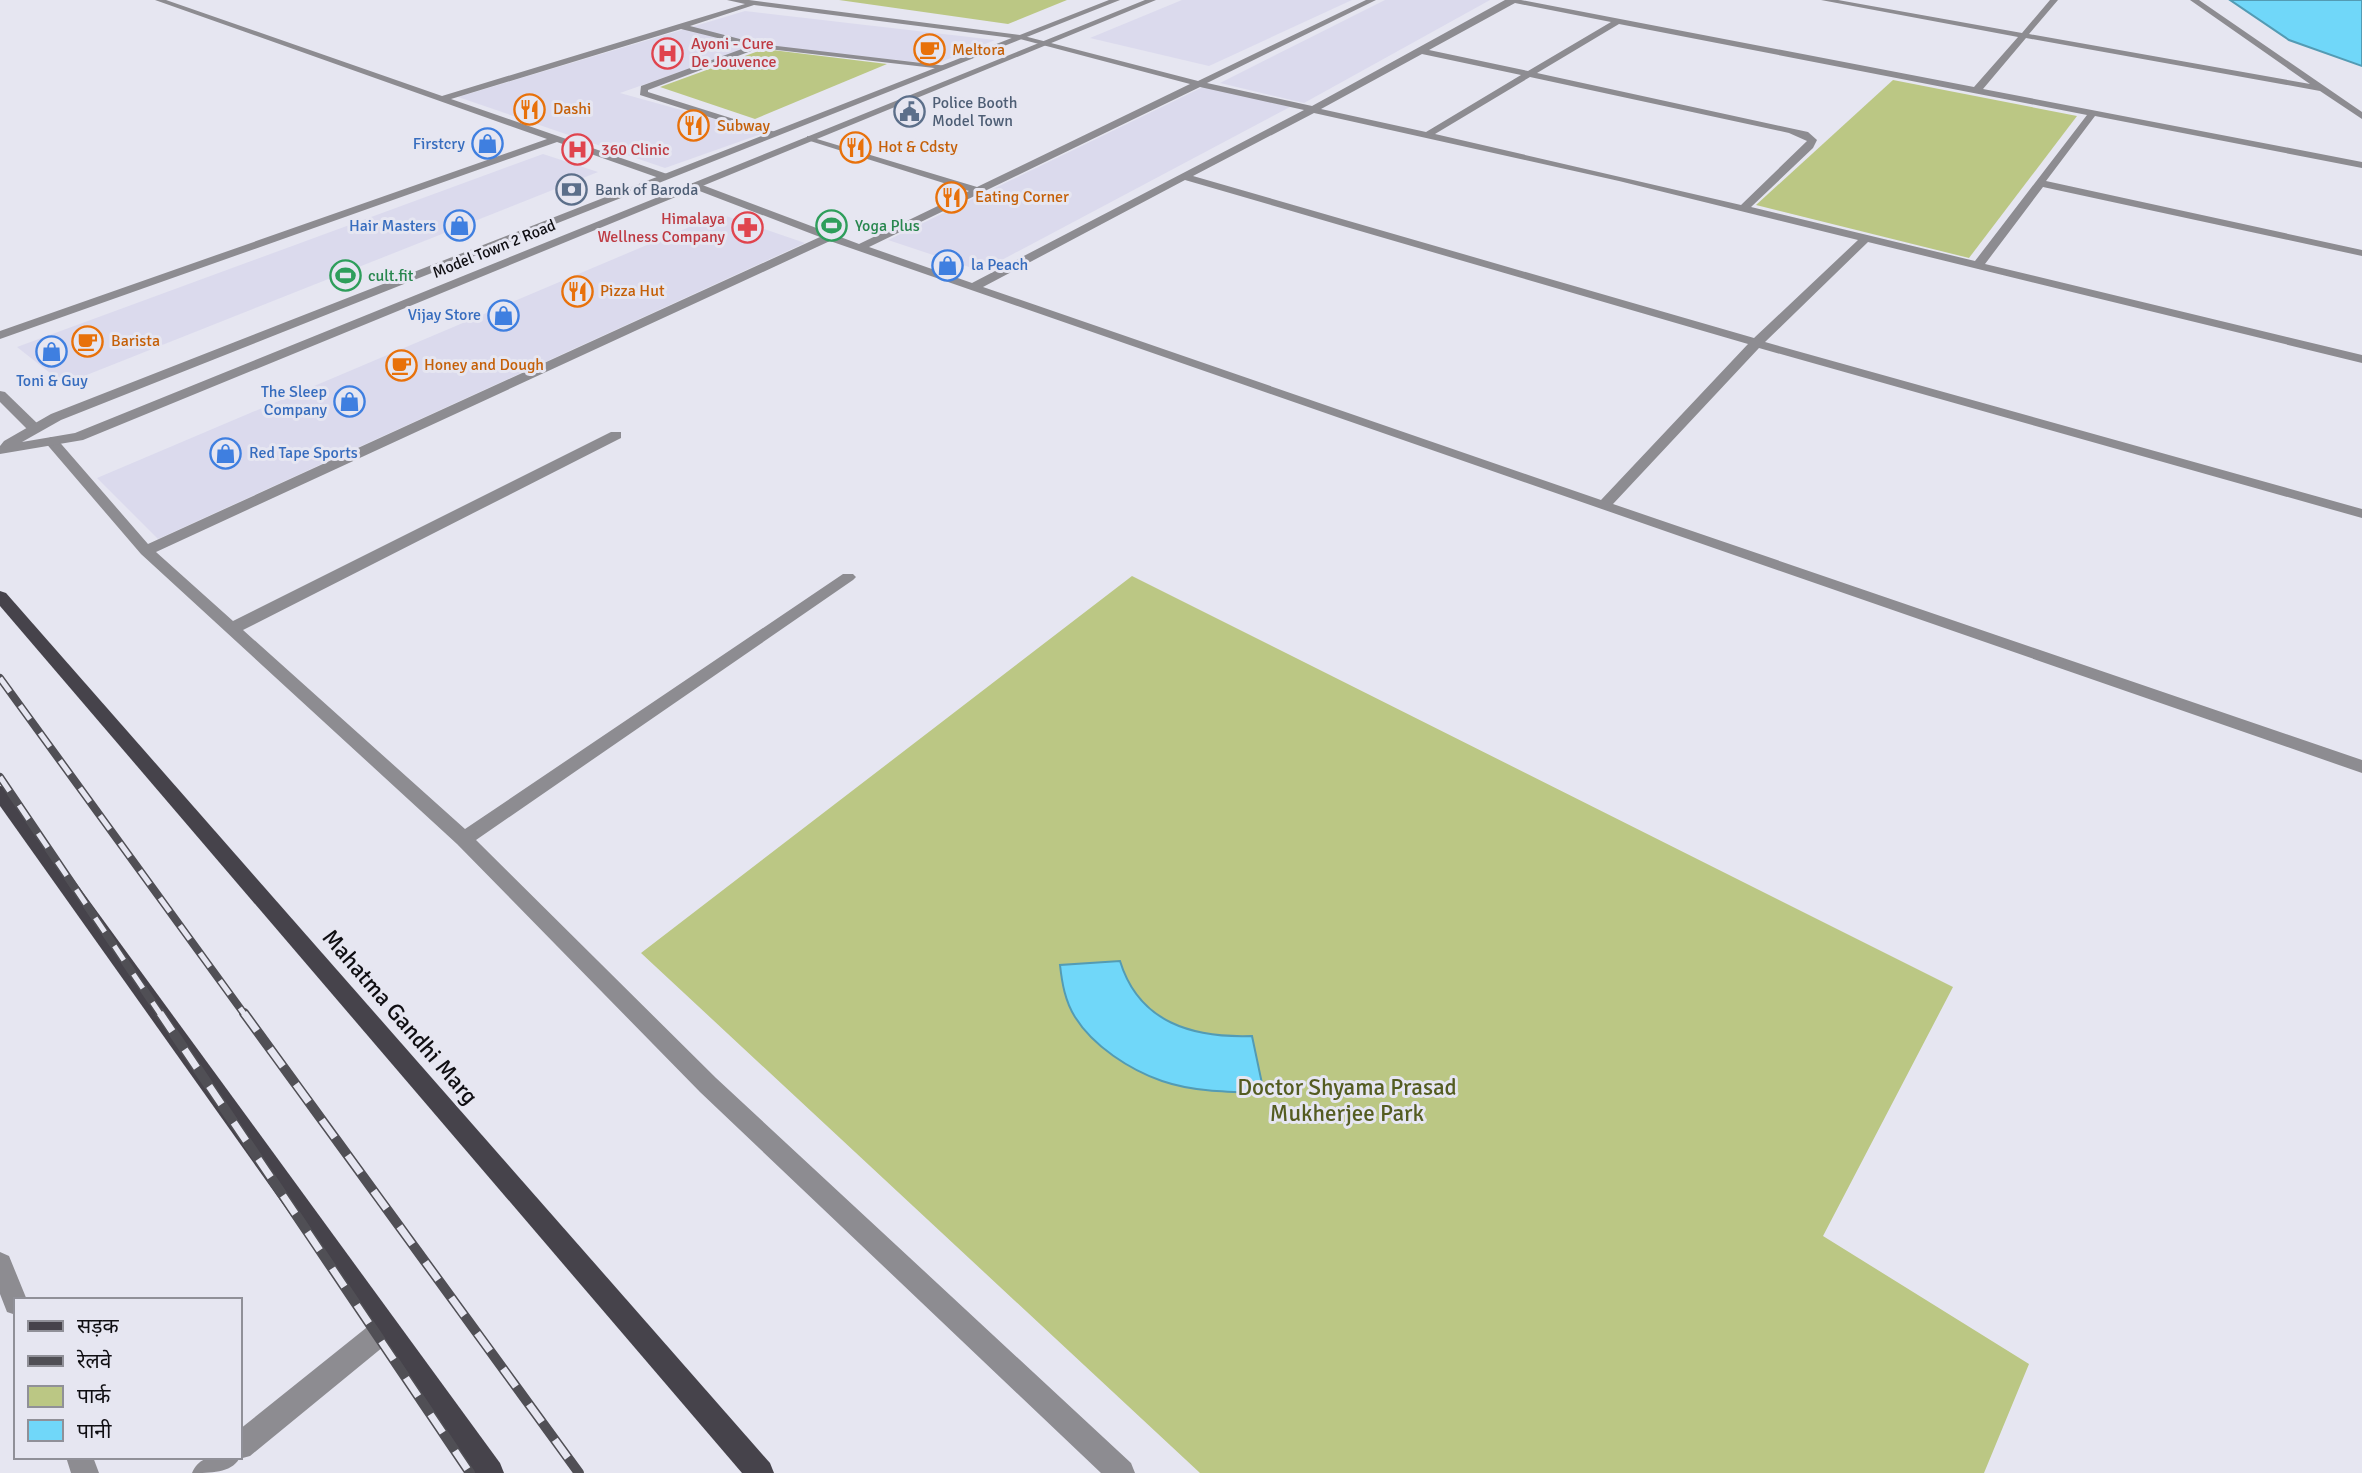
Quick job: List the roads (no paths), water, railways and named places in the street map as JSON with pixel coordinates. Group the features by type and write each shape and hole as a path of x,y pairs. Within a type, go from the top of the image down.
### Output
{"main road":[{"name":"Mahatma Gandhi Marg","path":"0,596 760,1473"},
{"path":"0,792 490,1473"}],"street":[{"path":"159,0 663,176"},
{"path":"731,0 1020,37 1199,84 1744,208 2362,359"},
{"name":"Model Town 2 Road","path":"0,450 43,435 56,417 1116,0"},
{"name":"Model Town 2 Road","path":"0,450 43,435 78,437 1152,0"},
{"path":"861,247 1371,0"},
{"path":"974,287 1314,109 1512,0 2362,164"},
{"path":"1825,0 2323,89"},
{"path":"1977,90 2053,0"},
{"path":"2194,0 2362,116"},
{"path":"442,99 755,4"},
{"path":"1427,135 1618,21"},
{"path":"681,26 759,46 943,66"},
{"path":"759,46 644,88 643,93 772,134"},
{"path":"1421,51 1790,130 1805,134 1812,140 1810,146 1744,208"},
{"path":"1978,265 2093,113"},
{"path":"810,138 976,190"},
{"path":"0,335 556,139"},
{"path":"1184,177 1756,343 2362,514"},
{"path":"2039,183 2362,253"},
{"path":"694,185 829,237 2362,767"},
{"path":"146,551 829,237"},
{"path":"1603,506 1756,343 1866,238"},
{"path":"0,395 43,435 146,551 464,839 708,1085 1121,1473"},
{"path":"233,628 615,435"},
{"path":"464,839 848,578"},
{"path":"0,1264 14,1298"},
{"path":"242,1444 385,1329"},
{"path":"206,1473 224,1459"}],"water":[{"path":"2230,0 2362,0 2362,66 2289,40"},
{"path":"1120,961 1140,999 1171,1023 1209,1034 1252,1036 1264,1093 1225,1092 1174,1085 1125,1064 1092,1038 1069,1005 1060,965"}],"railway":[{"path":"0,678 245,1015"},
{"path":"0,777 161,1015"},
{"path":"160,1013 470,1473"},
{"path":"244,1013 579,1473"}],"place":[{"name":"Meltora","path":"929,50"},
{"name":"Ayoni - Cure De Jouvence","path":"668,53"},
{"name":"Dashi","path":"530,109"},
{"name":"Police Booth Model Town","path":"909,112"},
{"name":"Subway","path":"694,126"},
{"name":"Firstcry","path":"488,144"},
{"name":"Hot & Cdsty","path":"855,147"},
{"name":"360 Clinic","path":"578,150"},
{"name":"Bank of Baroda","path":"572,190"},
{"name":"Eating Corner","path":"952,197"},
{"name":"Hair Masters","path":"459,226"},
{"name":"Yoga Plus","path":"832,226"},
{"name":"Himalaya Wellness Company","path":"748,228"},
{"name":"la Peach","path":"948,265"},
{"name":"cult.fit","path":"345,276"},
{"name":"Pizza Hut","path":"577,291"},
{"name":"Vijay Store","path":"504,315"},
{"name":"Barista","path":"88,341"},
{"name":"Toni & Guy","path":"52,352"},
{"name":"Honey and Dough","path":"401,365"},
{"name":"The Sleep Company","path":"350,401"},
{"name":"Red Tape Sports","path":"226,453"}],"park label":[{"name":"Doctor Shyama Prasad Mukherjee Park","path":"1347,1100"}]}
